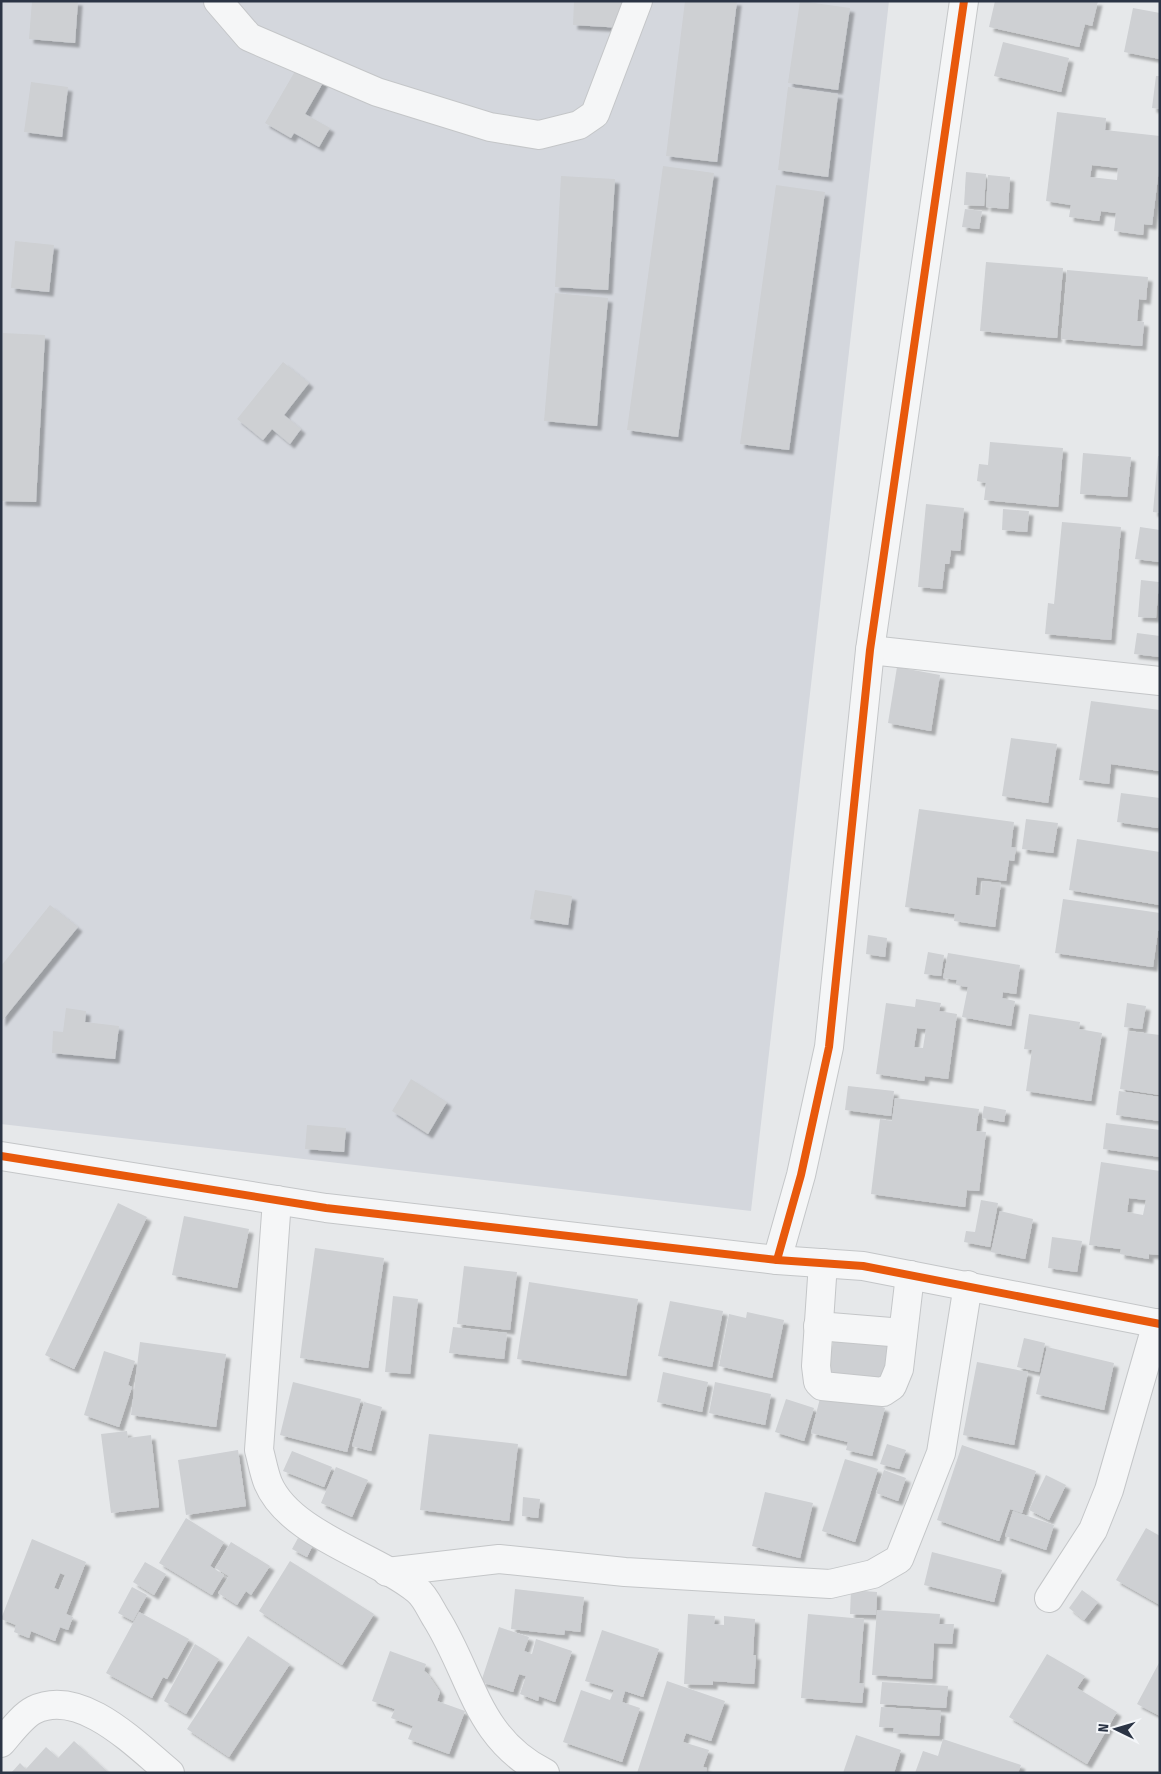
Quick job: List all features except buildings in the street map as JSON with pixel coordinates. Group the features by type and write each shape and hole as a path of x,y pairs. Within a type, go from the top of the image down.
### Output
{"street":[{"path":"218,1 249,37 377,92 490,127 539,135 579,125 595,114 638,1"},
{"path":"777,1260 801,1175 829,1047 870,650 964,1"},
{"path":"870,650 1160,681"},
{"path":"1,1156 326,1208 777,1260 863,1266 968,1285 1159,1324 1109,1490 1093,1530 1049,1598"},
{"path":"277,1200 259,1450 268,1484 289,1512 315,1531 419,1591 451,1641 476,1703 517,1765 544,1773"},
{"path":"823,1263 816,1366 818,1382 822,1386 883,1392 892,1386 896,1378 910,1275"},
{"path":"387,1572 499,1559 624,1572 830,1584 873,1574 898,1559 941,1453 968,1285"},
{"path":"818,1326 903,1333"},
{"path":"1,1743 32,1711 50,1704 67,1705 109,1723 170,1773"}],"shaded area":[{"path":"1,1 889,1 751,1211 1,1124"}],"cycle path":[{"path":"777,1260 801,1175 829,1047 870,650 964,1"},
{"path":"1,1156 326,1208 777,1260 863,1266 1160,1324"}]}
